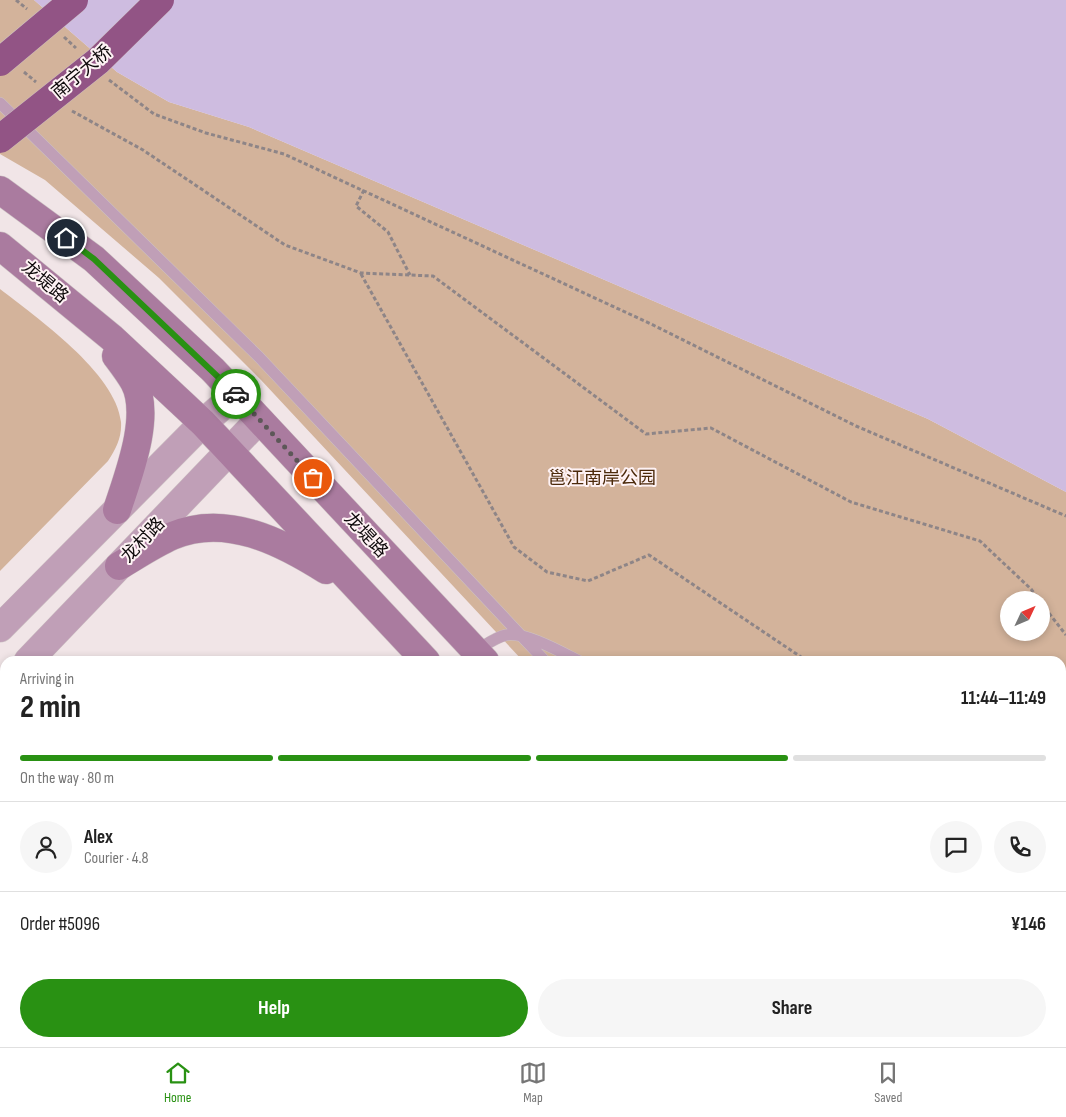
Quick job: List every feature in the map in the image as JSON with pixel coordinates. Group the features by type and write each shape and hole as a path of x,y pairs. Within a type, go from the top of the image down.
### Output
{"highway":[{"path":"11,67 74,0"},
{"name":"南宁大桥","path":"0,139 98,61 160,0"}],"main road":[{"name":"龙堤路","path":"0,190 94,259 236,394 480,656"},
{"name":"龙堤路","path":"0,246 91,320 203,423 227,452 421,656"},
{"path":"91,320 135,383 141,413 136,449 117,510"},
{"path":"119,566 173,536 208,528 257,533 289,547 358,589"}],"street":[{"path":"0,628 203,423 236,394"},
{"name":"龙村路","path":"33,656 259,420"}],"lane":[{"path":"0,103 259,357 540,656"},
{"path":"480,656 506,635 522,636 568,656"}],"path":[{"path":"16,0 30,11"},
{"path":"59,32 80,52"},
{"path":"11,67 38,83"},
{"path":"108,79 154,114 206,133 284,154 651,324 856,426 1066,516"},
{"path":"68,108 143,150 285,245 361,273 433,276 646,434 710,428 851,502 980,541 1030,591"},
{"path":"364,190 356,206 388,232 411,275"},
{"path":"361,273 514,547 547,572 588,582 650,555 800,656"},
{"path":"1050,614 1066,635"}],"green space":[{"name":"邕江南岸公园","path":"0,0 34,0 117,72 169,102 249,127 928,419 1066,492 1066,656 518,656 261,380 159,278 45,180 0,154"},
{"path":"0,289 53,330 90,366 105,384 116,403 121,422 121,433 114,452 108,461 0,571"}],"shaded area":[{"path":"34,0 1066,0 1066,492 928,419 249,127 169,102 117,72"}],"way so far":[{"path":"236,394 313,478"}],"route":[{"path":"66,238 94,259 213,370 236,394"}]}
